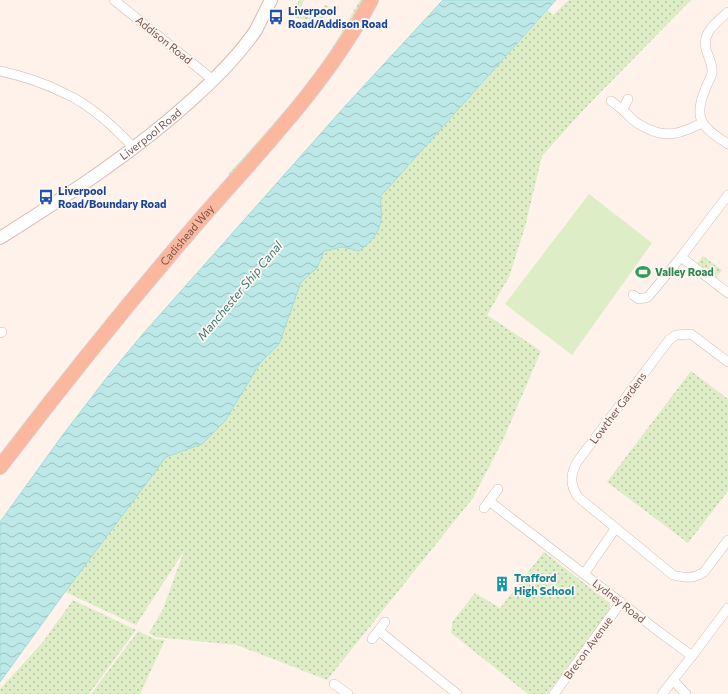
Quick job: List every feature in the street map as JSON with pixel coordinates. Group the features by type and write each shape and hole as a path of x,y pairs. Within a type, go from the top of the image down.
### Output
{"highway":[{"name":"Cadishead Way","path":"0,467 46,407 160,268 315,88 340,52 371,0"}],"main road":[{"name":"Liverpool Road","path":"0,238 104,171 178,113 214,80 236,56 256,29 271,0"}],"street":[{"name":"Addison Road","path":"114,0 214,80"},
{"path":"728,12 709,30 705,39 705,46 712,64 712,73 701,101 700,108 702,122 708,130 728,144"},
{"path":"0,71 24,77 65,93 101,117 116,129 134,148"},
{"path":"623,109 628,99"},
{"path":"611,101 623,109 630,118 654,133 666,135 679,133 702,122"},
{"path":"633,295 639,299 648,297 682,257 728,196"},
{"path":"682,257 728,293"},
{"name":"Lowther Gardens","path":"728,362 691,334 676,335 669,340 577,462 572,470 571,479 573,489 578,497 615,529 673,575 686,578 698,576 704,572 728,540"},
{"name":"Lydney Road","path":"498,489 486,505 584,574 658,632 692,656"},
{"path":"584,574 615,529"},
{"name":"Brecon Avenue","path":"554,694 621,602"},
{"path":"662,694 728,608"},
{"path":"372,639 385,622"},
{"path":"379,631 457,694"},
{"path":"673,680 686,694"},
{"path":"334,685 348,694"}],"green space":[{"path":"299,0 304,0 300,9 318,17 325,5 334,9 336,5 339,7 331,14 318,19 298,18 293,16"},
{"path":"360,0 363,0 347,28 307,85 264,137 230,174 228,174 308,83 331,50"},
{"path":"569,0 691,0 588,105 542,156 525,227 509,277 487,315 541,351 503,440 473,498 327,680 237,645 155,637 149,633 163,609 184,551 136,625 65,592 166,457 202,444 225,421 260,363 279,344 301,282 317,268 324,251 342,247 359,251 382,209 380,197 548,10 553,15"},
{"path":"589,194 652,243 572,355 505,304"},
{"path":"703,256 722,270 715,280 696,265"},
{"path":"691,371 728,399 728,491 688,543 607,482"},
{"path":"544,552 610,603 610,610 547,694 528,694 451,633 452,622 475,593 500,608"},
{"path":"73,600 136,630 89,694 0,694 0,689 42,643"},
{"path":"138,631 155,639 165,640 140,694 91,694"}],"water":[{"name":"Manchester Ship Canal","path":"443,0 556,0 380,197 381,221 376,234 372,239 359,251 342,247 324,251 317,268 301,282 279,344 260,363 225,421 202,444 166,457 0,682 0,522 62,436 142,335 347,104"}],"place":[{"name":"Liverpool Road/Addison Road","path":"276,17"},
{"name":"Liverpool Road/Boundary Road","path":"46,197"},
{"name":"Valley Road","path":"643,272"},
{"name":"Trafford High School","path":"502,584"}]}
